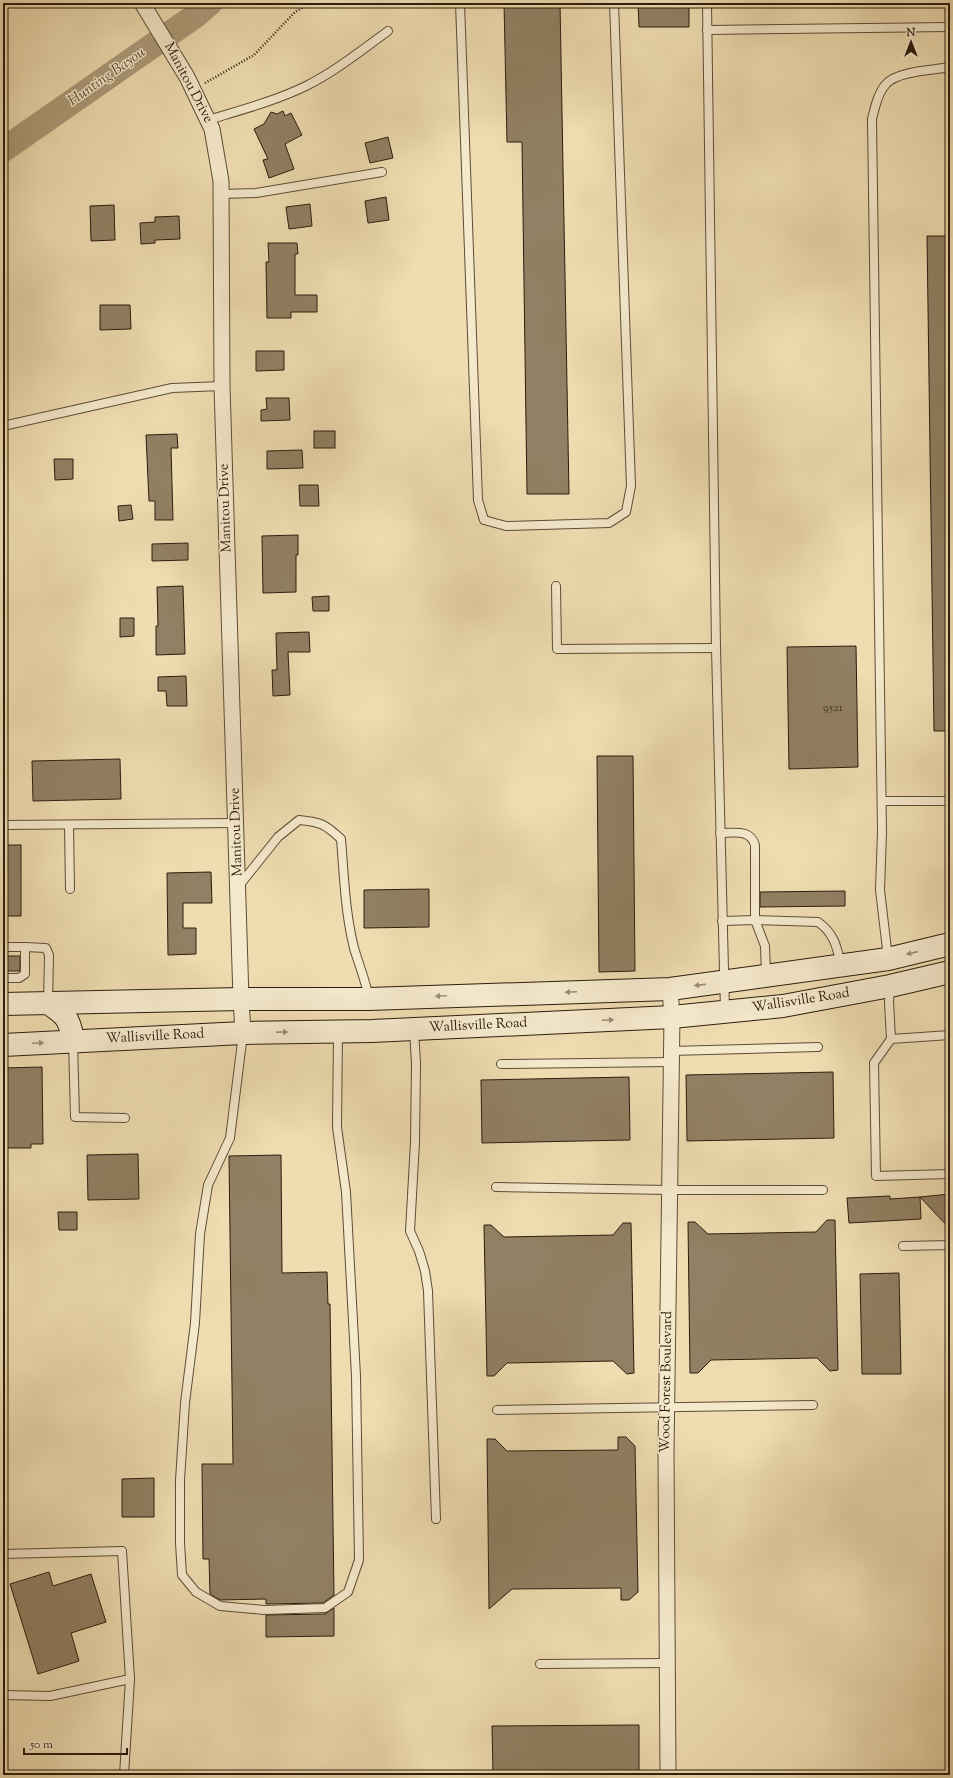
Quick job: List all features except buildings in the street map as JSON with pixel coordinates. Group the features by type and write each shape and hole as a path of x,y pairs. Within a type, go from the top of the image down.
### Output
{"main road":[{"name":"Wallisville Road","path":"3,1004 241,999 369,999 670,988 888,959 950,944"},
{"path":"888,959 890,986"},
{"name":"Wallisville Road","path":"3,1045 243,1033 372,1031 672,1017 783,1006 890,986 950,972"},
{"path":"369,999 372,1031"},
{"path":"48,1003 61,1011 70,1024 73,1041"}],"street":[{"name":"Manitou Drive","path":"142,3 190,84 212,129 221,181 222,386 243,1033"},
{"name":"Wood Forest Boulevard","path":"668,1775 666,1407 672,1017 670,988"}],"lane":[{"path":"460,3 478,500 484,520 506,526 609,523 626,512 631,486 614,3"},
{"path":"707,3 716,648 723,982 725,1012"},
{"path":"707,30 950,27"},
{"path":"208,120 276,99 307,85 342,64 388,31"},
{"path":"888,959 880,890 882,801 872,119 876,100 887,83 902,75 950,67"},
{"path":"221,194 256,193 382,172"},
{"path":"3,426 172,388 222,386"},
{"path":"556,586 557,649 716,648"},
{"path":"882,801 950,801"},
{"path":"238,886 278,837 299,820 319,822 330,829 341,839 346,902 354,948 365,978 369,999"},
{"path":"3,825 236,823"},
{"path":"69,825 70,889"},
{"path":"720,833 746,833 753,838 755,845 755,920 765,946 766,976"},
{"path":"722,921 755,920 818,922 827,928 835,940 842,966"},
{"path":"3,947 46,948 48,952 48,1003"},
{"path":"3,978 19,978 25,974 25,947"},
{"path":"890,986 889,1002 891,1039 874,1063 876,1176 950,1174"},
{"path":"414,1029 416,1063 415,1142 410,1231 425,1271 428,1291 436,1519"},
{"path":"243,1033 230,1138 208,1185 200,1234 195,1324 185,1403 180,1480 180,1543 182,1575 196,1592 220,1606 264,1610 325,1608 348,1592 359,1560 356,1376 346,1192 337,1128 338,1031"},
{"path":"891,1039 950,1035"},
{"path":"73,1041 75,1117 125,1118"},
{"path":"501,1064 671,1057 818,1047"},
{"path":"496,1187 669,1190 823,1190"},
{"path":"903,1246 950,1245"},
{"path":"497,1410 604,1407 814,1405"},
{"path":"3,1554 122,1551 130,1679 124,1775"},
{"path":"540,1664 667,1664"},
{"path":"3,1695 50,1696 130,1679"}],"path":[{"path":"190,84 254,56 295,12 311,3"}],"waterway":[{"name":"Hunting Bayou","path":"3,150 195,16 210,3"}]}
